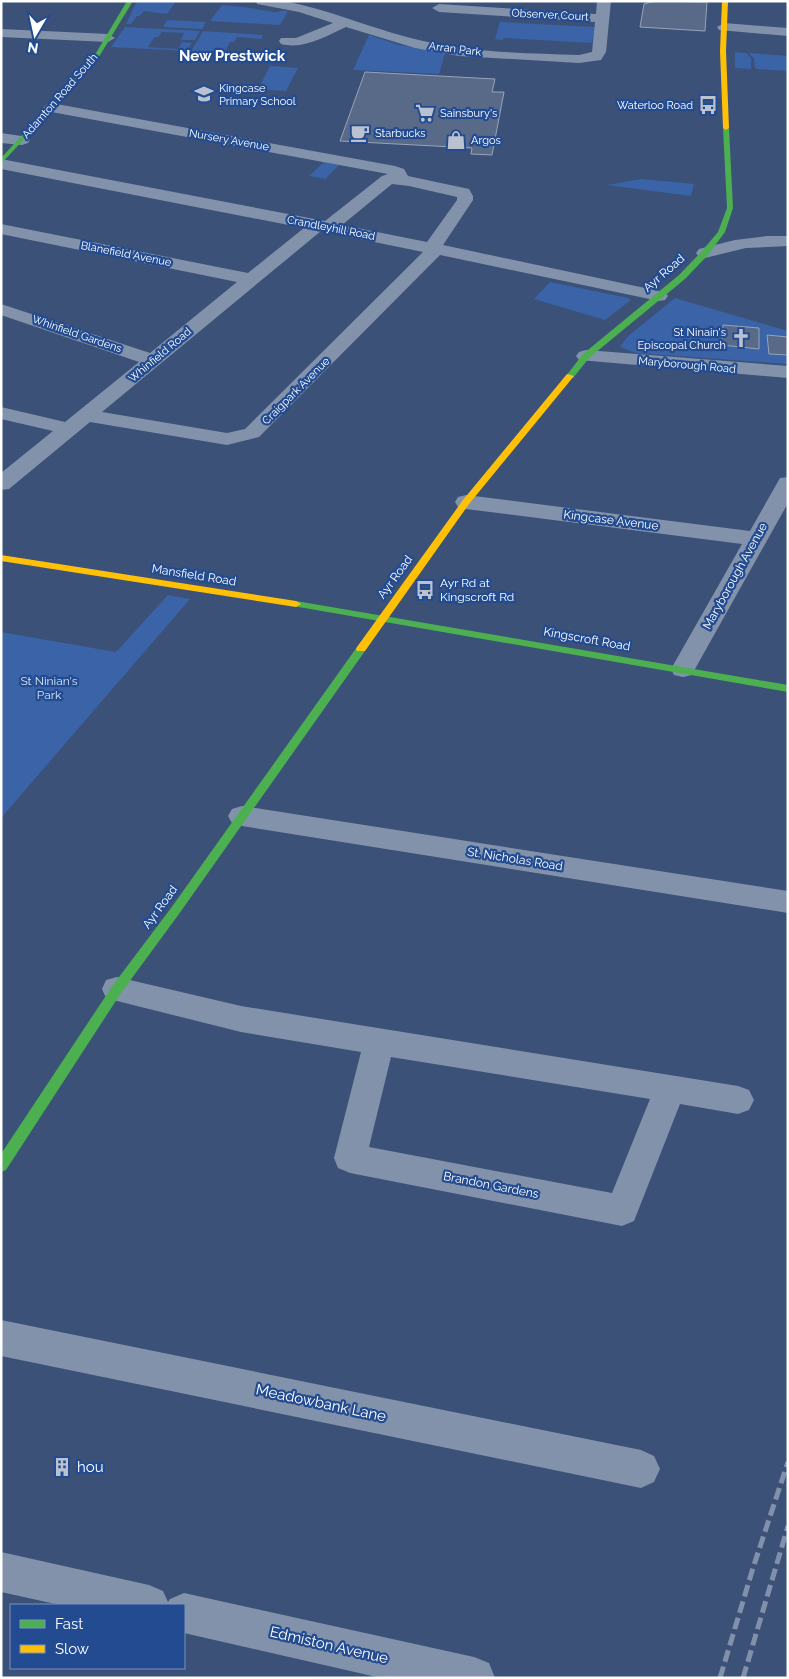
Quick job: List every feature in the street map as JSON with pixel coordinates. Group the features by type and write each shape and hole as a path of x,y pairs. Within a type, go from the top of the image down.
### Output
{"main road":[{"name":"Adamton Road South","path":"1,163 95,60 130,1"},
{"name":"Ayr Road","path":"1,1166 118,989 466,502 586,356 682,277 705,253 721,232 730,208 723,59 724,1"},
{"name":"Mansfield Road","path":"1,558 382,618"},
{"name":"Kingscroft Road","path":"382,618 683,669 788,689"}],"street":[{"name":"Arran Park","path":"262,1 291,6 344,23 438,48 579,60 596,57 599,52 604,1"},
{"name":"Observer Court","path":"439,8 601,18"},
{"path":"286,41 298,42 344,23"},
{"path":"724,27 788,32"},
{"path":"1,33 108,38"},
{"name":"Nursery Avenue","path":"51,108 389,169 398,172 400,175 398,179"},
{"path":"1,138 22,140"},
{"name":"Crandleyhill Road","path":"1,163 323,226 659,296"},
{"name":"Whinfield Road","path":"1,484 251,279 385,181 398,179"},
{"name":"Craigpark Avenue","path":"86,415 227,439 252,433 434,249 465,196 455,191 398,179"},
{"path":"727,218 738,228 762,241"},
{"name":"Blanefield Avenue","path":"1,229 251,279"},
{"path":"705,253 762,241 788,241"},
{"name":"Whinfield Gardens","path":"1,309 153,360"},
{"name":"Maryborough Road","path":"586,356 788,372"},
{"path":"1,413 68,430"},
{"name":"Maryborough Avenue","path":"683,669 788,483"},
{"name":"Kingcase Avenue","path":"466,502 757,538"},
{"name":"St. Nicholas Road","path":"242,816 788,902"},
{"path":"118,989 241,1019 738,1100"},
{"name":"Brandon Gardens","path":"379,1041 350,1158 622,1210 670,1089"},
{"name":"Meadowbank Lane","path":"1,1338 641,1469"},
{"path":"1,1572 145,1604"},
{"name":"Edmiston Avenue","path":"185,1613 474,1678"}],"green space":[{"path":"137,1 176,1 167,14 144,11 131,24 126,24"},
{"path":"222,5 273,12 288,11 280,25 210,21"},
{"path":"167,20 206,22 202,29 163,27"},
{"path":"500,22 595,27 592,43 504,38 503,40 495,39"},
{"path":"125,27 200,31 195,40 181,40 184,33 162,32 158,37 155,37 148,47 178,49 182,42 192,43 187,51 111,47"},
{"path":"203,31 263,35 261,39 237,37 234,42 230,42 225,51 236,52 235,54 191,51"},
{"path":"369,35 399,45 445,53 439,74 353,70"},
{"path":"735,52 746,53 751,58 751,69 735,68"},
{"path":"748,53 788,56 788,71 757,69 755,68 754,58"},
{"path":"270,66 298,68 286,91 258,89"},
{"path":"324,162 339,165 325,179 309,176"},
{"path":"641,179 694,184 691,196 607,185"},
{"path":"550,282 631,300 605,320 534,299"},
{"path":"675,298 788,331 788,364 636,353 620,347 627,337"},
{"name":"St Ninian's Park","path":"168,595 190,599 1,818 1,632 116,652"}],"building":[{"path":"655,1 707,2 705,31 640,27 644,4"},
{"name":"Sainsbury's","path":"365,72 495,79 492,92 504,92 492,155 471,154 472,148 340,141"},
{"name":"St Ninain's Episcopal Church","path":"723,325 759,328 759,349 722,345"},
{"path":"767,335 788,337 788,355 769,354"}],"railway":[{"path":"720,1678 753,1568 788,1462"},
{"path":"743,1678 788,1526"}],"traffic: fast":[{"path":"1,162 95,59 130,1"},
{"path":"570,376 586,356 682,277 705,253 721,232 730,208 726,128"},
{"path":"296,604 788,689"},
{"path":"1,1166 117,989 175,911 361,649"}],"traffic: slow":[{"path":"725,1 723,51 726,128"},
{"path":"361,649 466,502 570,376"},
{"path":"1,558 296,604"}],"place":[{"name":"Kingcase Primary School","path":"204,94"},
{"name":"Waterloo Road","path":"708,105"},
{"name":"Sainsbury's","path":"425,113"},
{"name":"Starbucks","path":"360,133"},
{"name":"Argos","path":"456,140"},
{"name":"St Ninain's Episcopal Church","path":"741,338"},
{"name":"Ayr Rd at Kingscroft Rd","path":"425,590"},
{"name":"hou","path":"62,1467"}],"district":[{"name":"New Prestwick","path":"232,56"}]}
